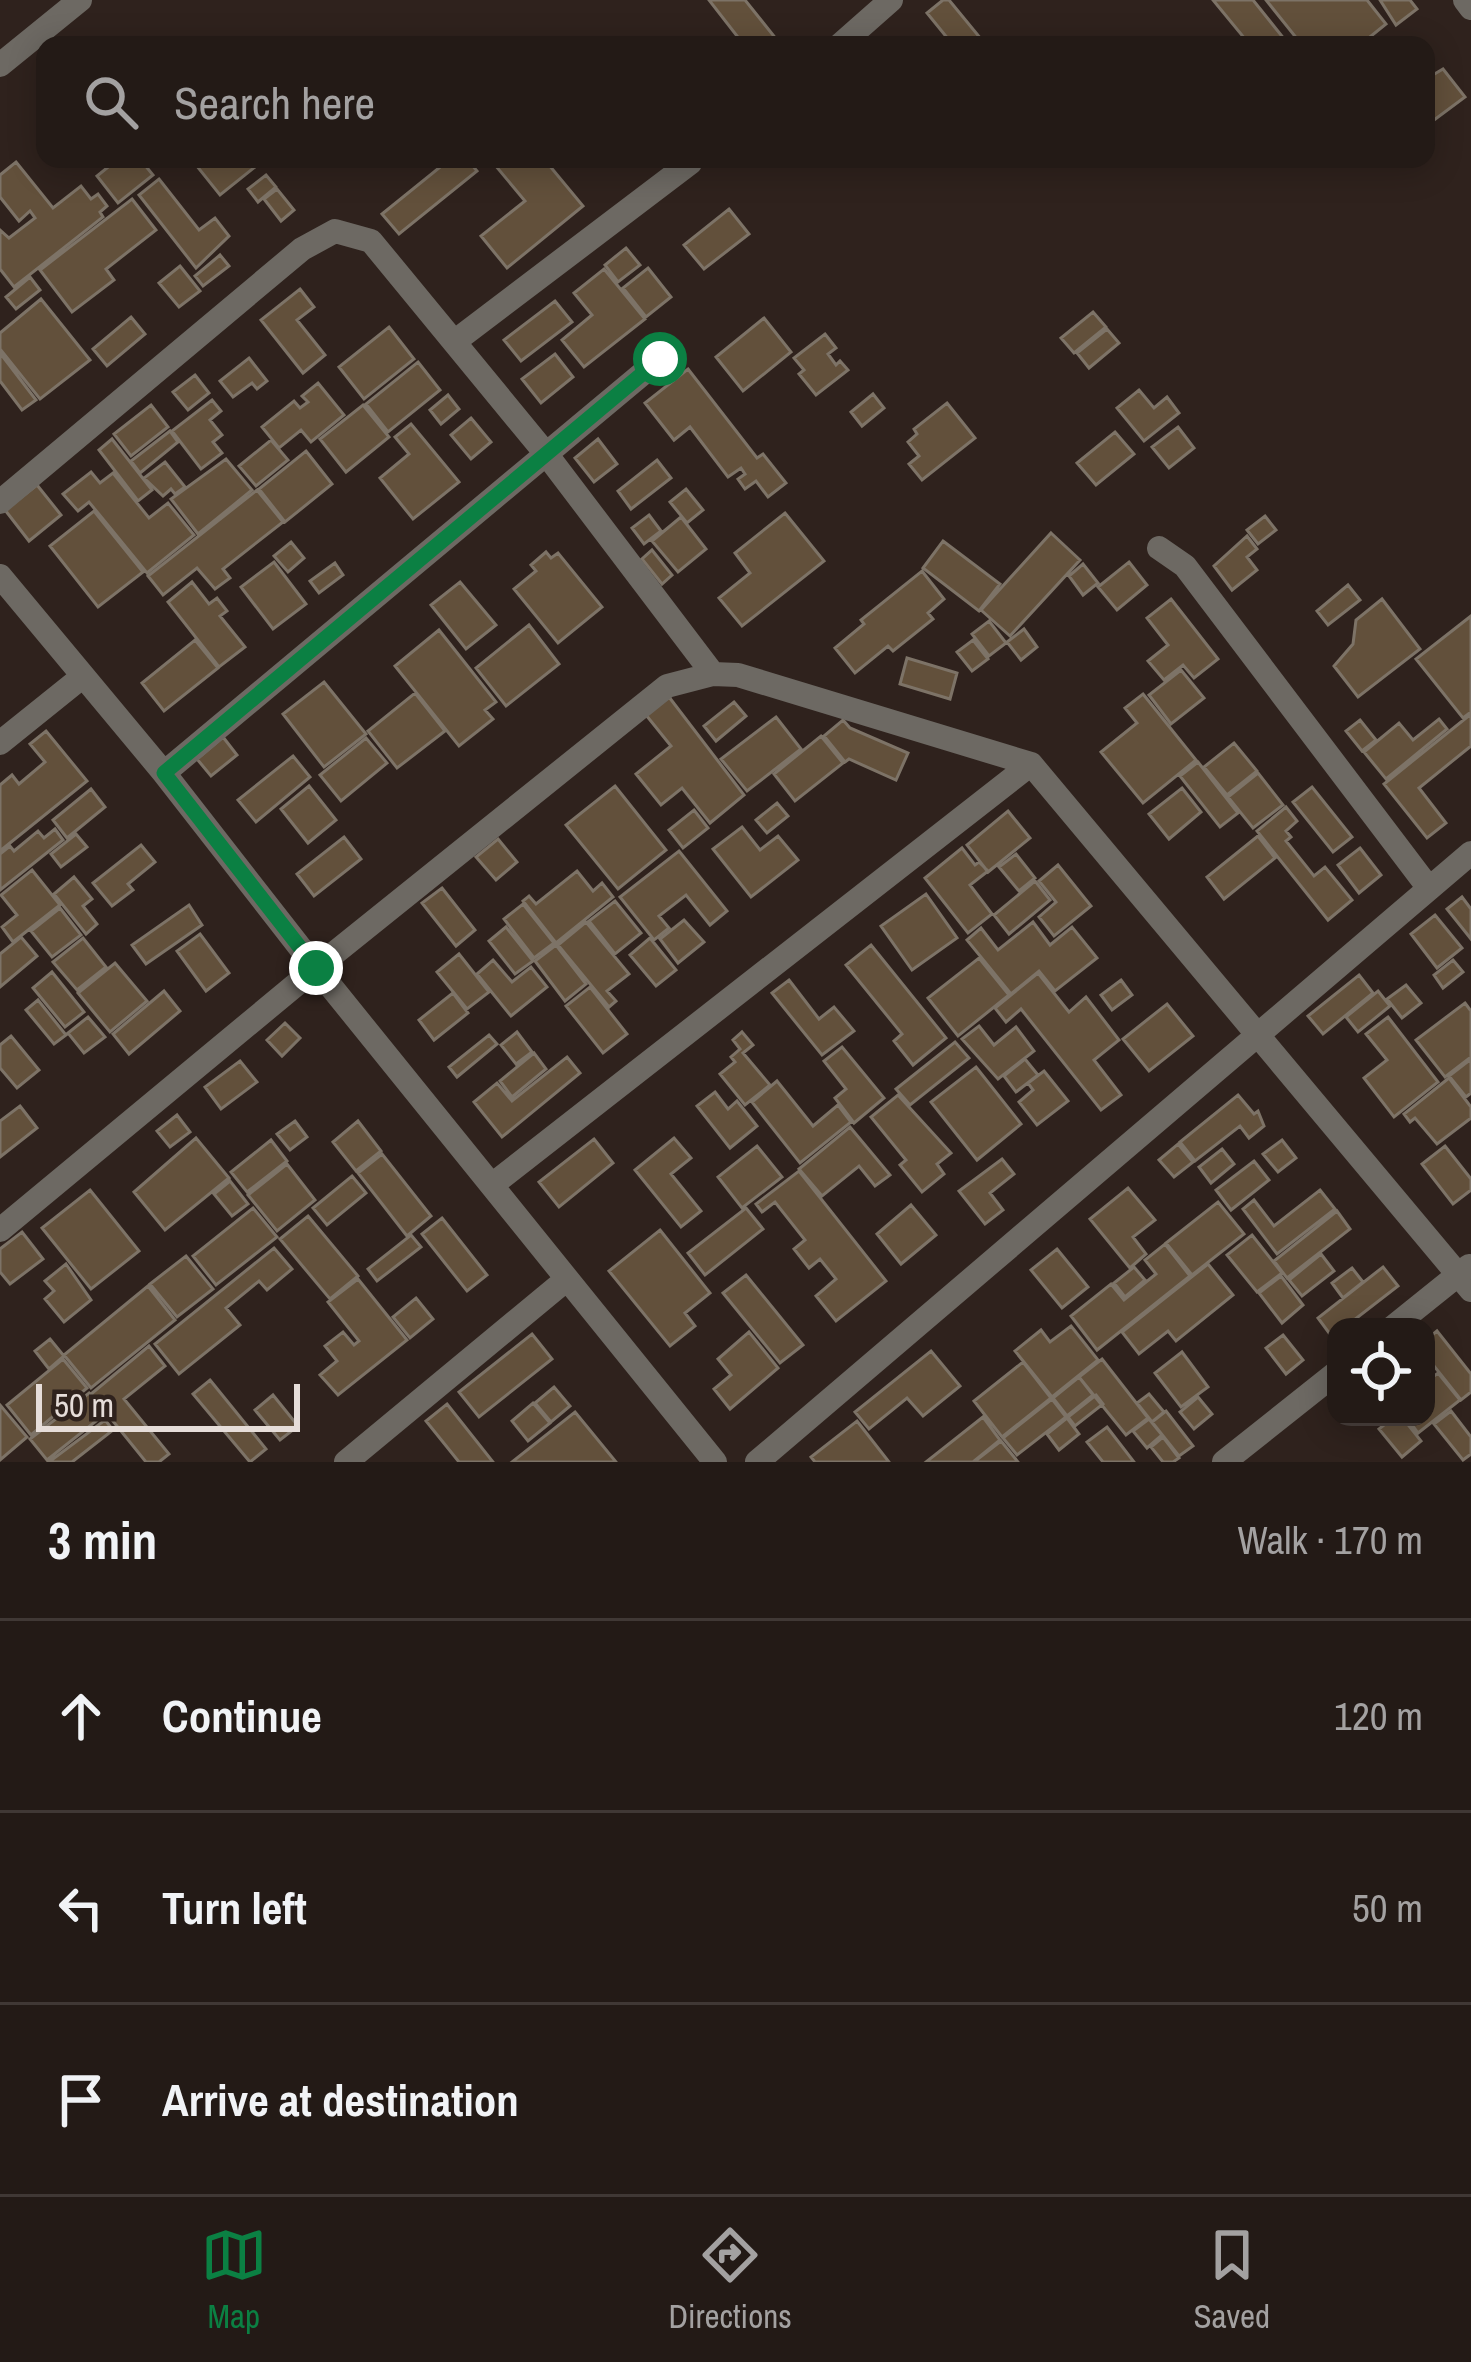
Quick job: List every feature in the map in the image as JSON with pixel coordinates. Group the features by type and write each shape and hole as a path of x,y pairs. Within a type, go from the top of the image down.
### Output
{"street":[{"path":"0,65 80,0"},
{"path":"850,36 891,0"},
{"path":"1465,0 1471,8"},
{"path":"454,342 683,168"},
{"path":"0,502 302,249 335,231 370,241 547,455 713,674"},
{"path":"164,773 660,359"},
{"path":"1159,548 1185,566 1428,887"},
{"path":"0,576 164,773 715,1462"},
{"path":"0,1230 667,686 713,674 738,675 1031,764 1467,1276 1406,1318"},
{"path":"0,743 82,677"},
{"path":"492,1185 1031,764"},
{"path":"757,1462 1471,853"},
{"path":"346,1462 567,1279"},
{"path":"1224,1462 1327,1379"}],"building":[{"path":"709,0 745,0 774,36 737,36"},
{"path":"949,0 979,36 946,36 927,13"},
{"path":"1213,0 1253,0 1282,36 1243,36"},
{"path":"1266,0 1367,0 1386,24 1371,36 1295,36"},
{"path":"1380,0 1410,0 1417,9 1396,25"},
{"path":"1443,69 1465,97 1435,119 1435,74"},
{"path":"16,162 53,208 81,186 91,199 98,194 107,206 100,212 103,217 14,287 0,269 0,230 9,238 35,218 30,211 19,221 0,197 0,175"},
{"path":"107,168 147,168 153,175 118,203 97,176"},
{"path":"198,168 254,168 220,195"},
{"path":"439,168 477,171 399,234 382,214"},
{"path":"498,168 551,168 583,206 507,268 481,236 525,201"},
{"path":"266,175 276,187 258,202 248,189"},
{"path":"159,179 199,230 215,218 229,236 196,268 139,195"},
{"path":"277,189 294,210 281,221 264,199"},
{"path":"132,199 156,230 106,269 114,280 72,312 40,270"},
{"path":"729,209 749,234 704,269 684,245"},
{"path":"626,248 640,265 618,282 605,265"},
{"path":"220,255 229,266 203,286 195,276"},
{"path":"180,266 200,291 179,307 159,283"},
{"path":"648,268 671,297 646,317 623,288"},
{"path":"604,269 645,319 584,367 562,340 592,315 574,293"},
{"path":"30,277 40,290 16,309 6,297"},
{"path":"300,289 314,307 297,320 325,355 303,373 261,320"},
{"path":"41,299 90,360 40,399 0,349 0,333"},
{"path":"555,301 572,322 521,361 504,340"},
{"path":"1093,312 1106,327 1074,353 1061,338"},
{"path":"131,317 145,334 107,366 93,349"},
{"path":"764,318 791,352 743,391 716,357"},
{"path":"389,327 414,359 364,399 339,367"},
{"path":"1107,329 1119,343 1089,368 1077,353"},
{"path":"825,334 836,348 828,354 848,370 816,395 799,374 804,370 794,358"},
{"path":"0,353 36,400 22,410 0,381"},
{"path":"555,354 573,377 541,403 522,379"},
{"path":"249,358 267,381 257,389 252,383 233,397 220,381"},
{"path":"418,362 440,390 388,432 366,404"},
{"path":"688,369 757,458 763,454 786,483 768,497 756,481 745,489 738,479 745,474 741,468 728,477 690,427 674,440 645,403"},
{"path":"195,375 209,393 188,410 173,392"},
{"path":"318,383 344,415 311,442 301,430 279,448 262,427 294,401 300,408 308,402 302,396"},
{"path":"1139,390 1154,408 1167,397 1179,413 1144,441 1117,408"},
{"path":"873,394 884,408 862,426 851,412"},
{"path":"448,395 459,409 441,424 430,410"},
{"path":"212,400 221,411 210,420 222,435 213,442 222,453 201,469 172,431"},
{"path":"947,403 975,438 922,480 909,464 919,456 908,442 917,434 914,429"},
{"path":"151,405 168,427 131,456 114,434"},
{"path":"363,405 389,437 346,472 320,439"},
{"path":"471,418 491,442 471,459 451,435"},
{"path":"411,424 459,482 413,519 380,478 409,454 395,437"},
{"path":"1178,427 1194,448 1169,468 1152,447"},
{"path":"170,431 178,442 140,473 131,461"},
{"path":"1115,432 1134,454 1096,485 1077,463"},
{"path":"112,439 152,490 138,501 99,450"},
{"path":"598,439 617,464 594,482 575,458"},
{"path":"271,440 288,460 256,486 239,466"},
{"path":"306,451 332,484 285,522 259,489"},
{"path":"226,459 252,490 198,534 171,499"},
{"path":"657,460 671,478 631,509 618,491"},
{"path":"165,462 185,487 163,496 144,478"},
{"path":"91,472 100,483 113,473 149,518 168,503 194,535 147,573 89,502 78,511 63,494"},
{"path":"37,485 61,515 29,541 5,510"},
{"path":"686,489 703,510 687,523 670,502"},
{"path":"257,490 283,522 223,569 230,578 215,589 197,568 163,595 148,576"},
{"path":"94,511 143,572 98,607 50,546"},
{"path":"785,513 824,561 742,626 719,598 750,573 735,553"},
{"path":"649,515 661,531 644,544 632,528"},
{"path":"1265,516 1276,530 1258,544 1247,530"},
{"path":"681,517 706,549 678,572 652,541"},
{"path":"1051,533 1080,560 1010,636 981,610"},
{"path":"1247,536 1257,549 1247,557 1257,570 1232,590 1214,566"},
{"path":"943,541 1000,584 979,611 923,568"},
{"path":"291,542 304,558 288,572 274,556"},
{"path":"652,550 672,575 662,584 642,559"},
{"path":"546,552 551,558 558,553 602,607 558,643 514,589 536,571 531,565"},
{"path":"274,562 306,604 273,629 241,587"},
{"path":"1129,562 1147,585 1117,610 1098,587"},
{"path":"335,563 343,575 319,593 310,581"},
{"path":"1083,564 1098,583 1083,595 1069,576"},
{"path":"922,571 944,599 928,613 933,619 855,673 835,648 864,624 861,620"},
{"path":"192,582 209,604 217,598 227,611 220,616 245,647 219,667 168,602"},
{"path":"460,582 496,625 466,649 431,605"},
{"path":"1348,585 1360,600 1328,625 1317,611"},
{"path":"1171,599 1218,659 1194,678 1183,665 1164,680 1148,661 1168,645 1147,618"},
{"path":"1382,599 1420,649 1358,697 1334,666 1353,644 1356,620"},
{"path":"1471,616 1471,712 1463,718 1416,659"},
{"path":"989,621 1006,643 989,656 972,634"},
{"path":"529,625 559,664 506,706 476,668"},
{"path":"1024,629 1037,647 1021,660 1007,642"},
{"path":"439,630 496,702 485,710 493,719 459,746 395,666"},
{"path":"195,640 218,668 164,711 142,683"},
{"path":"973,640 988,659 972,671 957,652"},
{"path":"907,658 957,673 950,699 900,684"},
{"path":"1181,670 1204,698 1171,724 1149,695"},
{"path":"324,682 366,734 324,767 283,714"},
{"path":"415,693 445,731 397,768 368,731"},
{"path":"1143,694 1196,760 1143,803 1101,752 1137,723 1125,708"},
{"path":"669,697 744,795 710,823 682,788 661,805 636,774 671,746 646,715"},
{"path":"734,702 746,716 716,741 704,726"},
{"path":"1471,714 1471,746 1419,788 1446,823 1427,838 1384,784"},
{"path":"776,717 801,749 747,791 721,759"},
{"path":"1439,719 1447,729 1386,779 1364,752 1399,723 1413,740"},
{"path":"843,720 850,728 908,753 896,780 849,759 845,762 824,736"},
{"path":"1360,720 1376,740 1362,751 1346,731"},
{"path":"46,731 87,781 0,851 0,785 12,775 19,784 45,762 30,744"},
{"path":"821,736 843,763 795,801 774,774"},
{"path":"223,737 237,755 211,776 197,759"},
{"path":"366,738 387,763 341,801 320,775"},
{"path":"1234,743 1257,771 1227,795 1204,767"},
{"path":"293,756 310,777 256,822 238,800"},
{"path":"1198,762 1238,813 1220,827 1180,776"},
{"path":"1258,773 1283,805 1253,828 1228,797"},
{"path":"309,786 336,820 308,843 281,809"},
{"path":"615,786 666,850 618,889 566,825"},
{"path":"1312,787 1352,837 1333,852 1293,802"},
{"path":"1182,788 1201,812 1169,839 1149,814"},
{"path":"91,789 105,807 67,838 53,820"},
{"path":"777,803 788,816 767,833 756,820"},
{"path":"1286,807 1297,821 1286,831 1291,837 1286,841 1314,876 1325,867 1352,900 1328,920 1257,831"},
{"path":"694,810 708,828 683,848 669,830"},
{"path":"1008,811 1030,838 988,872 967,845"},
{"path":"742,827 760,850 778,836 798,860 751,897 713,849"},
{"path":"55,829 63,840 0,890 0,854 10,846 14,851 38,831 44,838"},
{"path":"76,834 87,847 61,867 51,854"},
{"path":"1258,836 1275,858 1224,899 1207,877"},
{"path":"344,837 361,859 314,896 297,874"},
{"path":"498,839 517,862 496,880 476,857"},
{"path":"141,845 155,862 128,884 133,890 112,906 93,883"},
{"path":"962,848 975,865 979,862 988,871 970,885 992,914 968,933 925,878"},
{"path":"1360,848 1381,875 1359,893 1338,865"},
{"path":"679,851 727,911 710,925 686,895 659,916 669,928 654,940 620,897"},
{"path":"1016,854 1035,878 1019,891 999,867"},
{"path":"1058,865 1091,906 1054,936 1039,917 1056,902 1039,881"},
{"path":"32,870 60,905 13,942 2,927 17,915 1,895"},
{"path":"577,871 593,891 602,883 613,897 556,943 523,901 529,896 536,904"},
{"path":"74,877 92,899 83,906 97,924 86,934 54,894"},
{"path":"1035,881 1050,900 1009,934 994,915"},
{"path":"442,888 475,930 456,946 422,903"},
{"path":"926,894 957,938 912,970 881,926"},
{"path":"1462,897 1471,909 1471,939 1447,909"},
{"path":"615,901 641,933 615,954 589,921"},
{"path":"523,904 554,943 534,958 504,919"},
{"path":"189,905 202,925 146,964 132,945"},
{"path":"60,908 81,935 52,957 31,931"},
{"path":"1435,915 1462,948 1437,968 1411,934"},
{"path":"684,920 704,942 678,963 660,939"},
{"path":"586,922 629,974 607,991 616,1001 609,1007 558,945"},
{"path":"1033,922 1050,945 1072,927 1097,958 1055,991 1039,971 1011,994 967,940 981,928 998,950"},
{"path":"506,927 533,961 515,974 489,941"},
{"path":"200,934 229,973 206,991 177,951"},
{"path":"21,937 37,956 0,987 0,954"},
{"path":"83,938 106,967 77,990 53,962"},
{"path":"650,938 676,970 656,986 630,955"},
{"path":"556,945 586,984 565,1001 535,961"},
{"path":"871,945 946,1038 913,1065 894,1041 902,1034 846,965"},
{"path":"459,954 489,992 467,1009 437,972"},
{"path":"979,958 1009,995 958,1036 928,998"},
{"path":"493,960 512,982 531,967 547,987 511,1016 477,974"},
{"path":"1453,960 1463,972 1443,988 1434,975"},
{"path":"115,963 147,1001 110,1032 78,993"},
{"path":"52,972 84,1012 65,1027 33,988"},
{"path":"1038,973 1069,1012 1086,997 1119,1040 1094,1060 1121,1095 1101,1110 1021,1009 1006,1022 995,1008"},
{"path":"1359,975 1373,993 1323,1034 1308,1016"},
{"path":"789,980 819,1019 834,1007 854,1031 822,1055 772,993"},
{"path":"1121,980 1132,995 1112,1010 1101,995"},
{"path":"1406,985 1421,1003 1402,1018 1387,999"},
{"path":"590,987 627,1034 603,1053 566,1006"},
{"path":"164,991 180,1011 129,1054 113,1034"},
{"path":"1378,991 1390,1006 1358,1032 1346,1017"},
{"path":"453,993 468,1013 434,1040 419,1020"},
{"path":"38,1000 66,1035 54,1044 26,1010"},
{"path":"1465,1003 1471,1011 1471,1057 1445,1077 1416,1040"},
{"path":"1167,1004 1193,1036 1149,1071 1123,1039"},
{"path":"88,1017 105,1037 84,1053 68,1033"},
{"path":"1388,1017 1438,1082 1394,1117 1364,1078 1387,1060 1366,1034"},
{"path":"285,1023 300,1038 282,1056 267,1040"},
{"path":"979,1026 994,1045 1016,1027 1034,1051 998,1079 962,1039"},
{"path":"517,1032 532,1052 516,1064 501,1045"},
{"path":"742,1032 753,1045 743,1053 770,1085 745,1105 720,1074 735,1062 731,1057 740,1049 733,1040"},
{"path":"489,1035 497,1044 457,1077 449,1067"},
{"path":"11,1036 39,1070 17,1088 0,1068 0,1045"},
{"path":"955,1042 969,1058 910,1105 896,1089"},
{"path":"842,1047 884,1098 854,1123 835,1098 846,1089 824,1061"},
{"path":"534,1053 546,1069 512,1097 500,1081"},
{"path":"567,1057 580,1073 502,1137 474,1102 497,1083 512,1101"},
{"path":"1025,1059 1038,1075 1016,1092 1004,1076"},
{"path":"1471,1059 1471,1093 1466,1097 1449,1076"},
{"path":"240,1061 257,1082 221,1109 205,1087"},
{"path":"976,1067 1021,1124 977,1160 931,1102"},
{"path":"1044,1071 1068,1101 1037,1125 1019,1102 1033,1090 1028,1083"},
{"path":"1449,1078 1471,1107 1471,1118 1437,1144 1415,1118 1410,1122 1404,1114"},
{"path":"777,1081 813,1126 838,1105 851,1122 800,1163 752,1102"},
{"path":"715,1092 728,1109 737,1101 757,1126 730,1148 697,1106"},
{"path":"898,1095 951,1153 937,1164 944,1174 922,1192 900,1165 906,1160 871,1117"},
{"path":"1238,1095 1254,1114 1258,1111 1264,1126 1249,1138 1240,1126 1195,1161 1180,1142"},
{"path":"20,1106 37,1128 0,1157 0,1121"},
{"path":"177,1115 190,1132 170,1147 157,1131"},
{"path":"295,1121 307,1137 290,1150 277,1134"},
{"path":"358,1121 381,1151 356,1171 333,1142"},
{"path":"850,1127 890,1175 875,1186 859,1166 822,1196 799,1169"},
{"path":"196,1138 229,1178 165,1230 134,1192"},
{"path":"674,1138 691,1158 671,1174 701,1211 681,1227 635,1170"},
{"path":"594,1139 613,1163 559,1207 539,1182"},
{"path":"271,1140 287,1161 247,1192 231,1172"},
{"path":"1282,1140 1296,1158 1278,1172 1263,1154"},
{"path":"1178,1144 1193,1162 1174,1177 1159,1160"},
{"path":"757,1146 782,1177 742,1208 718,1177"},
{"path":"1445,1146 1471,1179 1471,1190 1453,1204 1422,1164"},
{"path":"1222,1149 1234,1164 1211,1183 1199,1167"},
{"path":"382,1154 431,1216 407,1236 358,1173"},
{"path":"1002,1159 1014,1174 990,1193 1003,1210 985,1224 959,1191"},
{"path":"1254,1161 1269,1180 1231,1210 1216,1190"},
{"path":"287,1164 315,1200 277,1231 248,1195"},
{"path":"799,1171 886,1281 836,1321 816,1296 836,1279 820,1259 809,1268 794,1249 805,1240 775,1202 762,1212 756,1204"},
{"path":"352,1176 366,1193 327,1225 313,1208"},
{"path":"230,1181 248,1204 232,1216 214,1194"},
{"path":"1128,1188 1155,1220 1133,1237 1146,1254 1130,1268 1090,1219"},
{"path":"90,1190 139,1251 91,1289 42,1228"},
{"path":"1320,1190 1335,1209 1277,1254 1243,1209 1254,1200 1274,1226"},
{"path":"1218,1202 1244,1234 1192,1275 1166,1243"},
{"path":"911,1205 936,1235 901,1264 877,1234"},
{"path":"253,1208 277,1237 216,1285 193,1256"},
{"path":"746,1208 763,1229 705,1275 688,1253"},
{"path":"1337,1211 1350,1229 1287,1278 1274,1261"},
{"path":"308,1216 358,1276 330,1299 280,1239"},
{"path":"442,1218 487,1275 467,1291 422,1234"},
{"path":"660,1230 710,1293 685,1313 695,1326 670,1346 609,1271"},
{"path":"22,1232 43,1259 10,1284 0,1272 0,1249"},
{"path":"411,1235 421,1247 377,1281 368,1269"},
{"path":"1252,1235 1282,1273 1257,1292 1227,1255"},
{"path":"1165,1244 1190,1276 1097,1350 1071,1316 1111,1284 1124,1300 1156,1274 1145,1260"},
{"path":"274,1248 292,1269 267,1290 259,1281 226,1308 240,1325 179,1374 155,1344"},
{"path":"1057,1249 1088,1287 1062,1308 1031,1270"},
{"path":"1321,1254 1334,1271 1302,1296 1289,1280"},
{"path":"186,1256 213,1289 177,1317 150,1284"},
{"path":"66,1264 91,1300 64,1322 45,1299 54,1291 45,1281"},
{"path":"1208,1264 1233,1295 1176,1341 1168,1331 1139,1354 1122,1332"},
{"path":"1134,1267 1145,1280 1125,1297 1114,1283"},
{"path":"1383,1267 1398,1286 1357,1318 1327,1318 1327,1330 1318,1318"},
{"path":"1352,1268 1363,1282 1343,1298 1332,1283"},
{"path":"746,1275 803,1345 780,1363 723,1293"},
{"path":"1281,1276 1303,1305 1282,1323 1259,1293"},
{"path":"358,1279 407,1340 338,1395 320,1375 337,1361 325,1346 343,1332 354,1345 359,1341 328,1302"},
{"path":"148,1286 175,1320 91,1388 64,1355"},
{"path":"416,1298 433,1319 410,1338 393,1317"},
{"path":"1071,1326 1098,1360 1052,1397 1015,1351 1041,1330 1050,1342"},
{"path":"749,1332 778,1368 730,1409 714,1389 731,1375 718,1359"},
{"path":"1435,1333 1471,1374 1471,1392 1461,1400 1435,1367"},
{"path":"532,1334 552,1359 479,1417 459,1392"},
{"path":"1283,1335 1303,1360 1286,1374 1266,1348"},
{"path":"50,1339 64,1356 49,1369 35,1351"},
{"path":"149,1346 165,1366 124,1399 169,1454 159,1462 146,1462 91,1394"},
{"path":"931,1351 960,1386 923,1416 907,1398 869,1429 855,1412"},
{"path":"1182,1352 1208,1387 1181,1407 1155,1373"},
{"path":"63,1359 87,1388 31,1435 7,1405"},
{"path":"1102,1359 1148,1418 1126,1435 1079,1377"},
{"path":"1023,1362 1051,1398 1002,1437 974,1401"},
{"path":"1438,1373 1460,1400 1435,1420"},
{"path":"1079,1377 1093,1395 1067,1416 1053,1398"},
{"path":"210,1380 266,1449 250,1462 193,1394"},
{"path":"554,1387 570,1406 551,1422 535,1403"},
{"path":"89,1393 105,1414 47,1460 30,1439"},
{"path":"1149,1394 1164,1412 1152,1422 1137,1403"},
{"path":"273,1395 298,1426 280,1440 255,1410"},
{"path":"1096,1395 1103,1404 1075,1426 1068,1417"},
{"path":"1198,1397 1212,1414 1194,1429 1180,1412"},
{"path":"1052,1399 1066,1417 1017,1455 1003,1438"},
{"path":"533,1403 550,1423 528,1441 512,1421"},
{"path":"447,1404 493,1462 459,1462 426,1421"},
{"path":"0,1405 27,1437 0,1460"},
{"path":"1166,1411 1193,1446 1179,1456 1152,1422"},
{"path":"1451,1411 1471,1437 1471,1454 1463,1460 1435,1423"},
{"path":"575,1412 616,1462 512,1462"},
{"path":"983,1417 1000,1440 973,1462 926,1462"},
{"path":"1067,1418 1079,1434 1059,1450 1047,1434"},
{"path":"1149,1419 1162,1435 1147,1448 1133,1431"},
{"path":"105,1420 113,1430 72,1462 49,1462"},
{"path":"857,1421 889,1462 815,1462 811,1457"},
{"path":"1409,1426 1421,1441 1402,1457 1379,1429"},
{"path":"1107,1427 1134,1462 1103,1462 1087,1442"},
{"path":"1163,1437 1179,1458 1173,1462 1163,1462 1151,1447"},
{"path":"1001,1441 1018,1462 974,1462"}],"route":[{"path":"316,968 164,773 660,359"}]}
